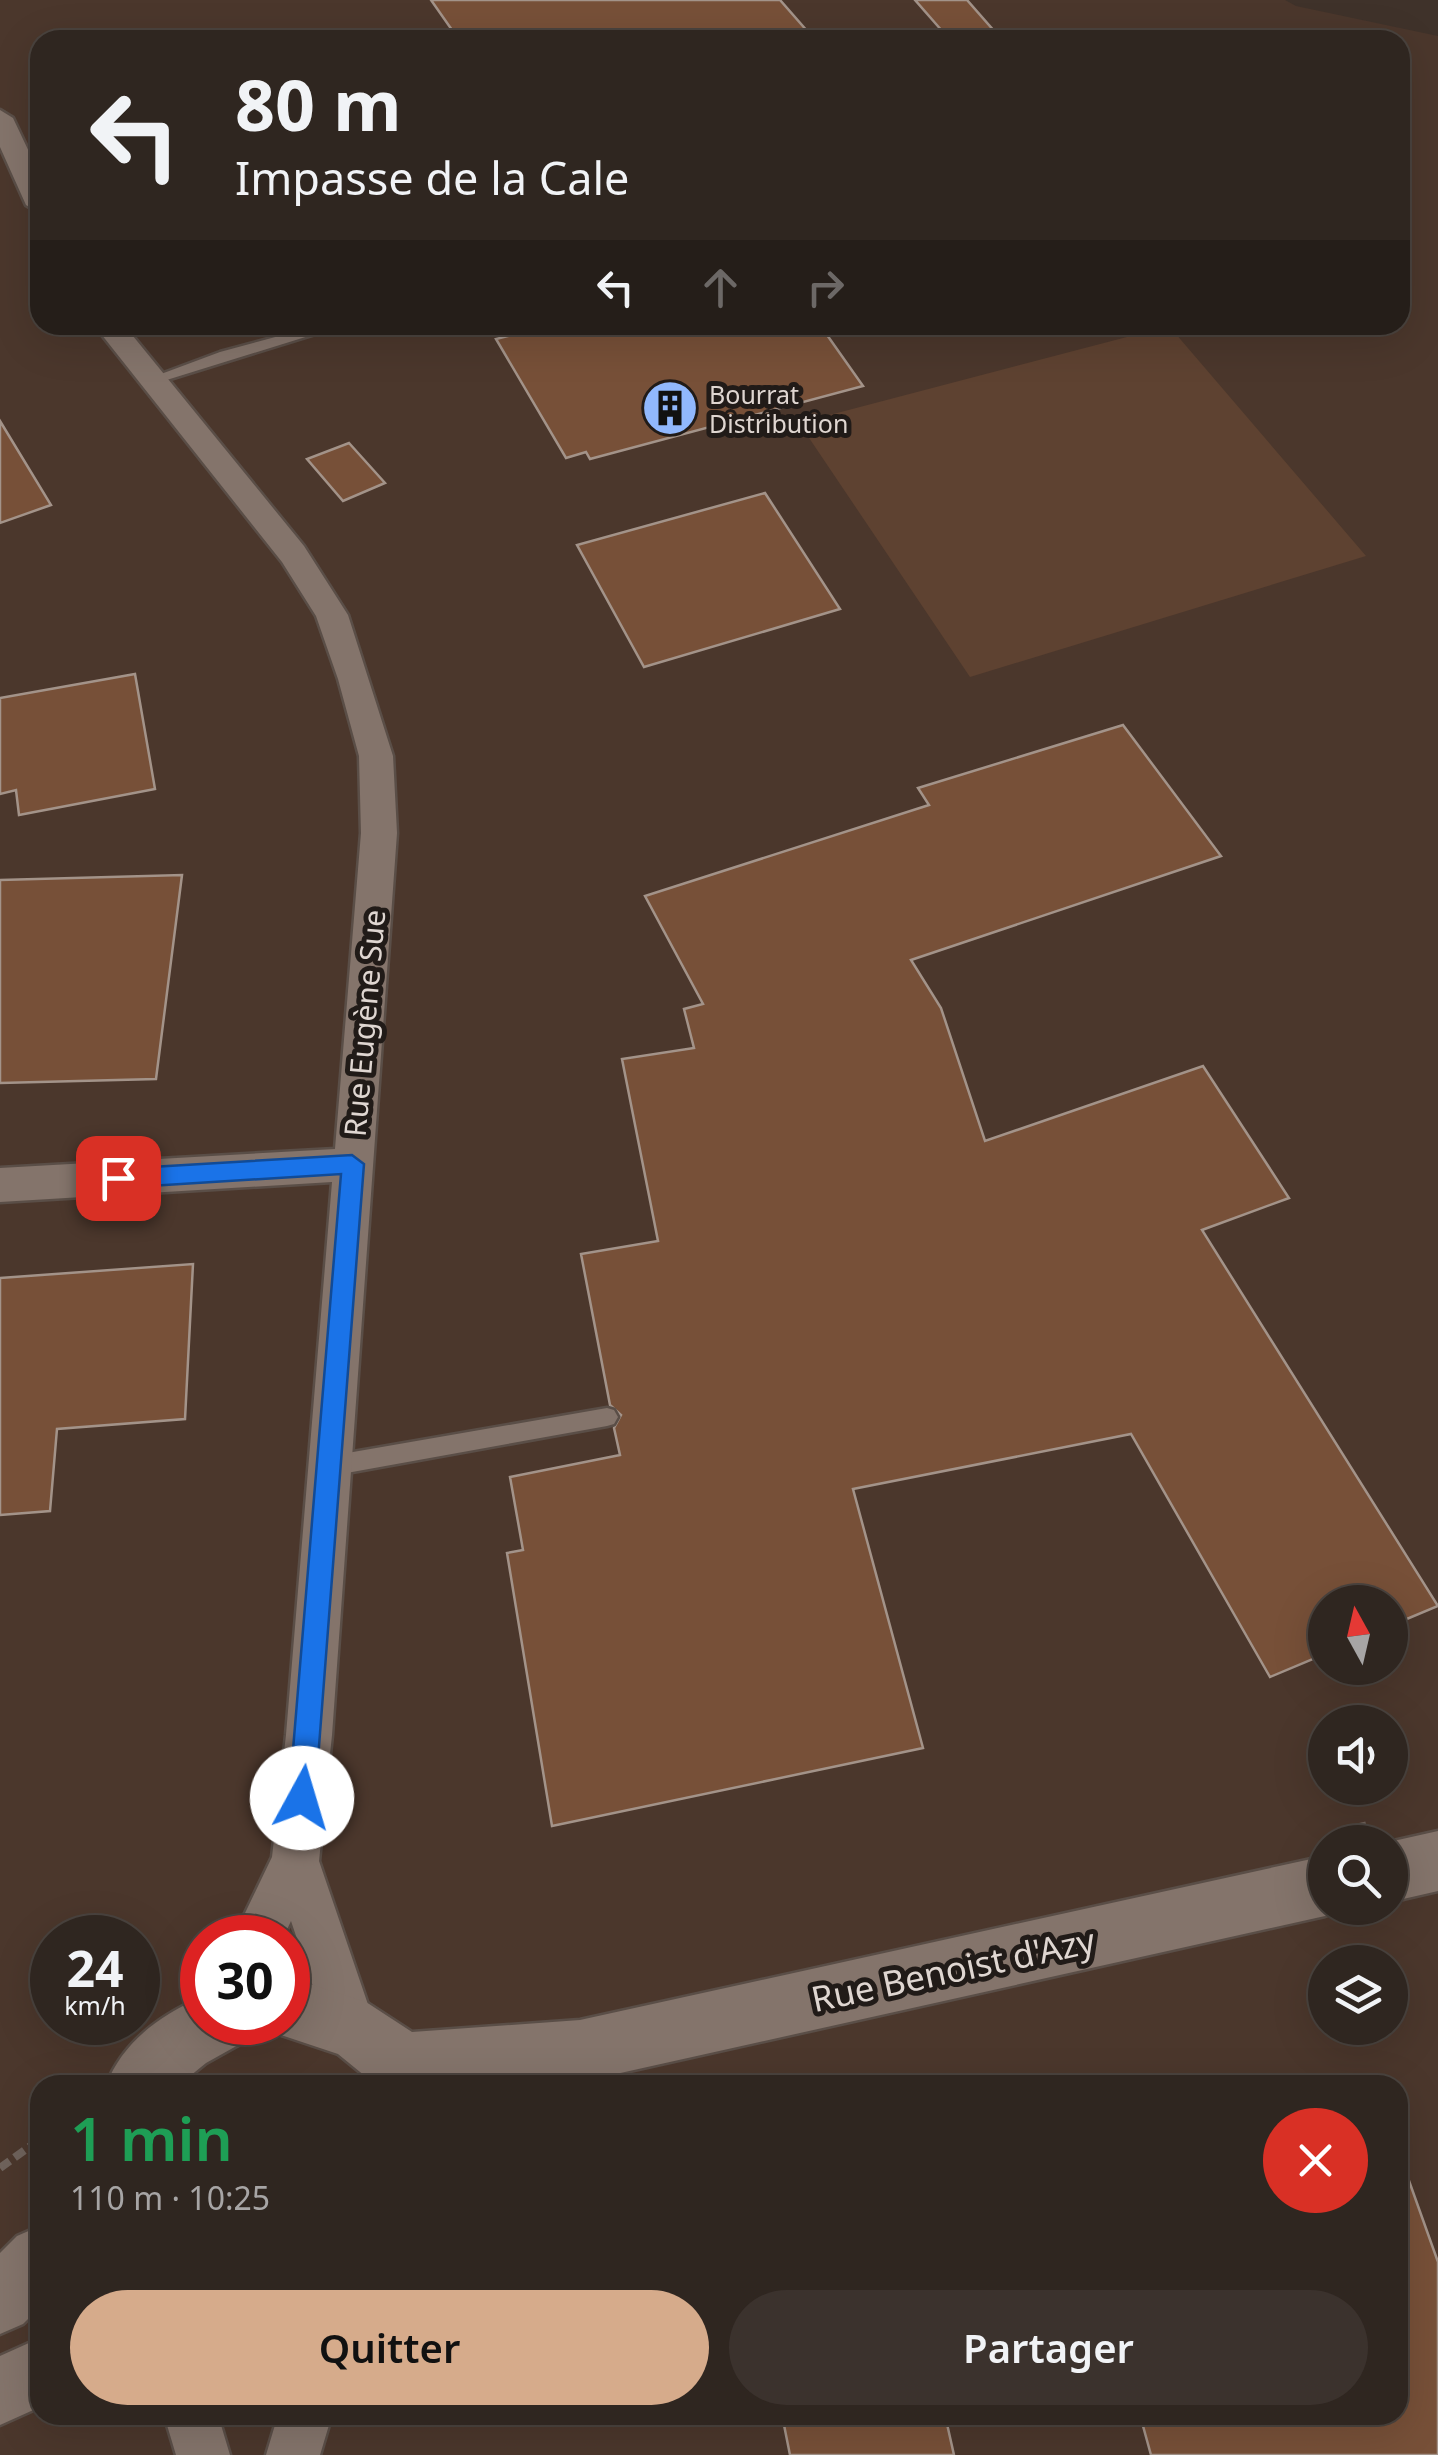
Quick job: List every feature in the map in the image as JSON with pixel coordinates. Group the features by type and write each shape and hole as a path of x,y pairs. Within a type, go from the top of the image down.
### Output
{"street":[{"path":"0,118 30,183"},
{"name":"Rue Eugène Sue","path":"117,335 293,554 332,615 376,756 379,833 295,1862 268,1915"},
{"path":"0,1185 352,1164"},
{"path":"1408,1868 1438,1861"},
{"name":"Rue Eugène Sue","path":"295,1862 350,2025"},
{"name":"Rue Benoist d'Azy","path":"408,2074 563,2068 1308,1890"},
{"path":"310,2011 328,2014 367,2034 408,2074"},
{"path":"144,2075 180,2044"},
{"path":"0,2301 30,2270"},
{"path":"0,2391 30,2377"},
{"path":"194,2425 203,2455"},
{"path":"293,2455 302,2425"}],"lane":[{"path":"152,380 300,335"},
{"path":"330,1466 607,1417"}],"path":[{"path":"0,2168 30,2146"}],"shaded area":[{"path":"0,0 1285,0 1296,6 1410,30 30,30 30,335 1410,335 1410,30 1438,36 1438,2455 0,2455"},
{"path":"1135,335 1177,335 1366,556 970,677 799,423"}],"building":[{"path":"431,0 780,0 806,30 452,30"},
{"path":"915,0 967,0 993,30 941,30"},
{"name":"Bourrat Distribution","path":"512,335 827,335 863,386 590,459 586,452 566,458 496,339"},
{"path":"0,421 51,505 0,523"},
{"path":"349,443 385,483 343,501 307,459"},
{"path":"765,493 840,609 644,667 577,545"},
{"path":"135,674 155,789 19,815 16,790 0,794 0,698"},
{"path":"1123,725 1221,856 911,960 941,1008 985,1141 1203,1066 1289,1198 1202,1230 1438,1606 1408,1618 1408,1585 1308,1585 1308,1661 1270,1677 1131,1434 853,1489 923,1748 552,1826 507,1553 523,1550 510,1477 620,1455 614,1428 621,1415 610,1405 581,1254 658,1241 622,1059 694,1048 684,1009 703,1004 645,896 929,805 918,788"},
{"path":"182,875 156,1079 0,1083 0,880"},
{"path":"193,1264 185,1419 57,1429 50,1511 0,1515 0,1278"},
{"path":"1408,2178 1438,2262 1438,2455 1151,2455 1143,2425 1408,2425"},
{"path":"784,2425 947,2425 954,2455 790,2455"}],"place":[{"name":"Bourrat Distribution","path":"670,408"}],"route":[{"path":"118,1178 352,1164 302,1798"}]}
